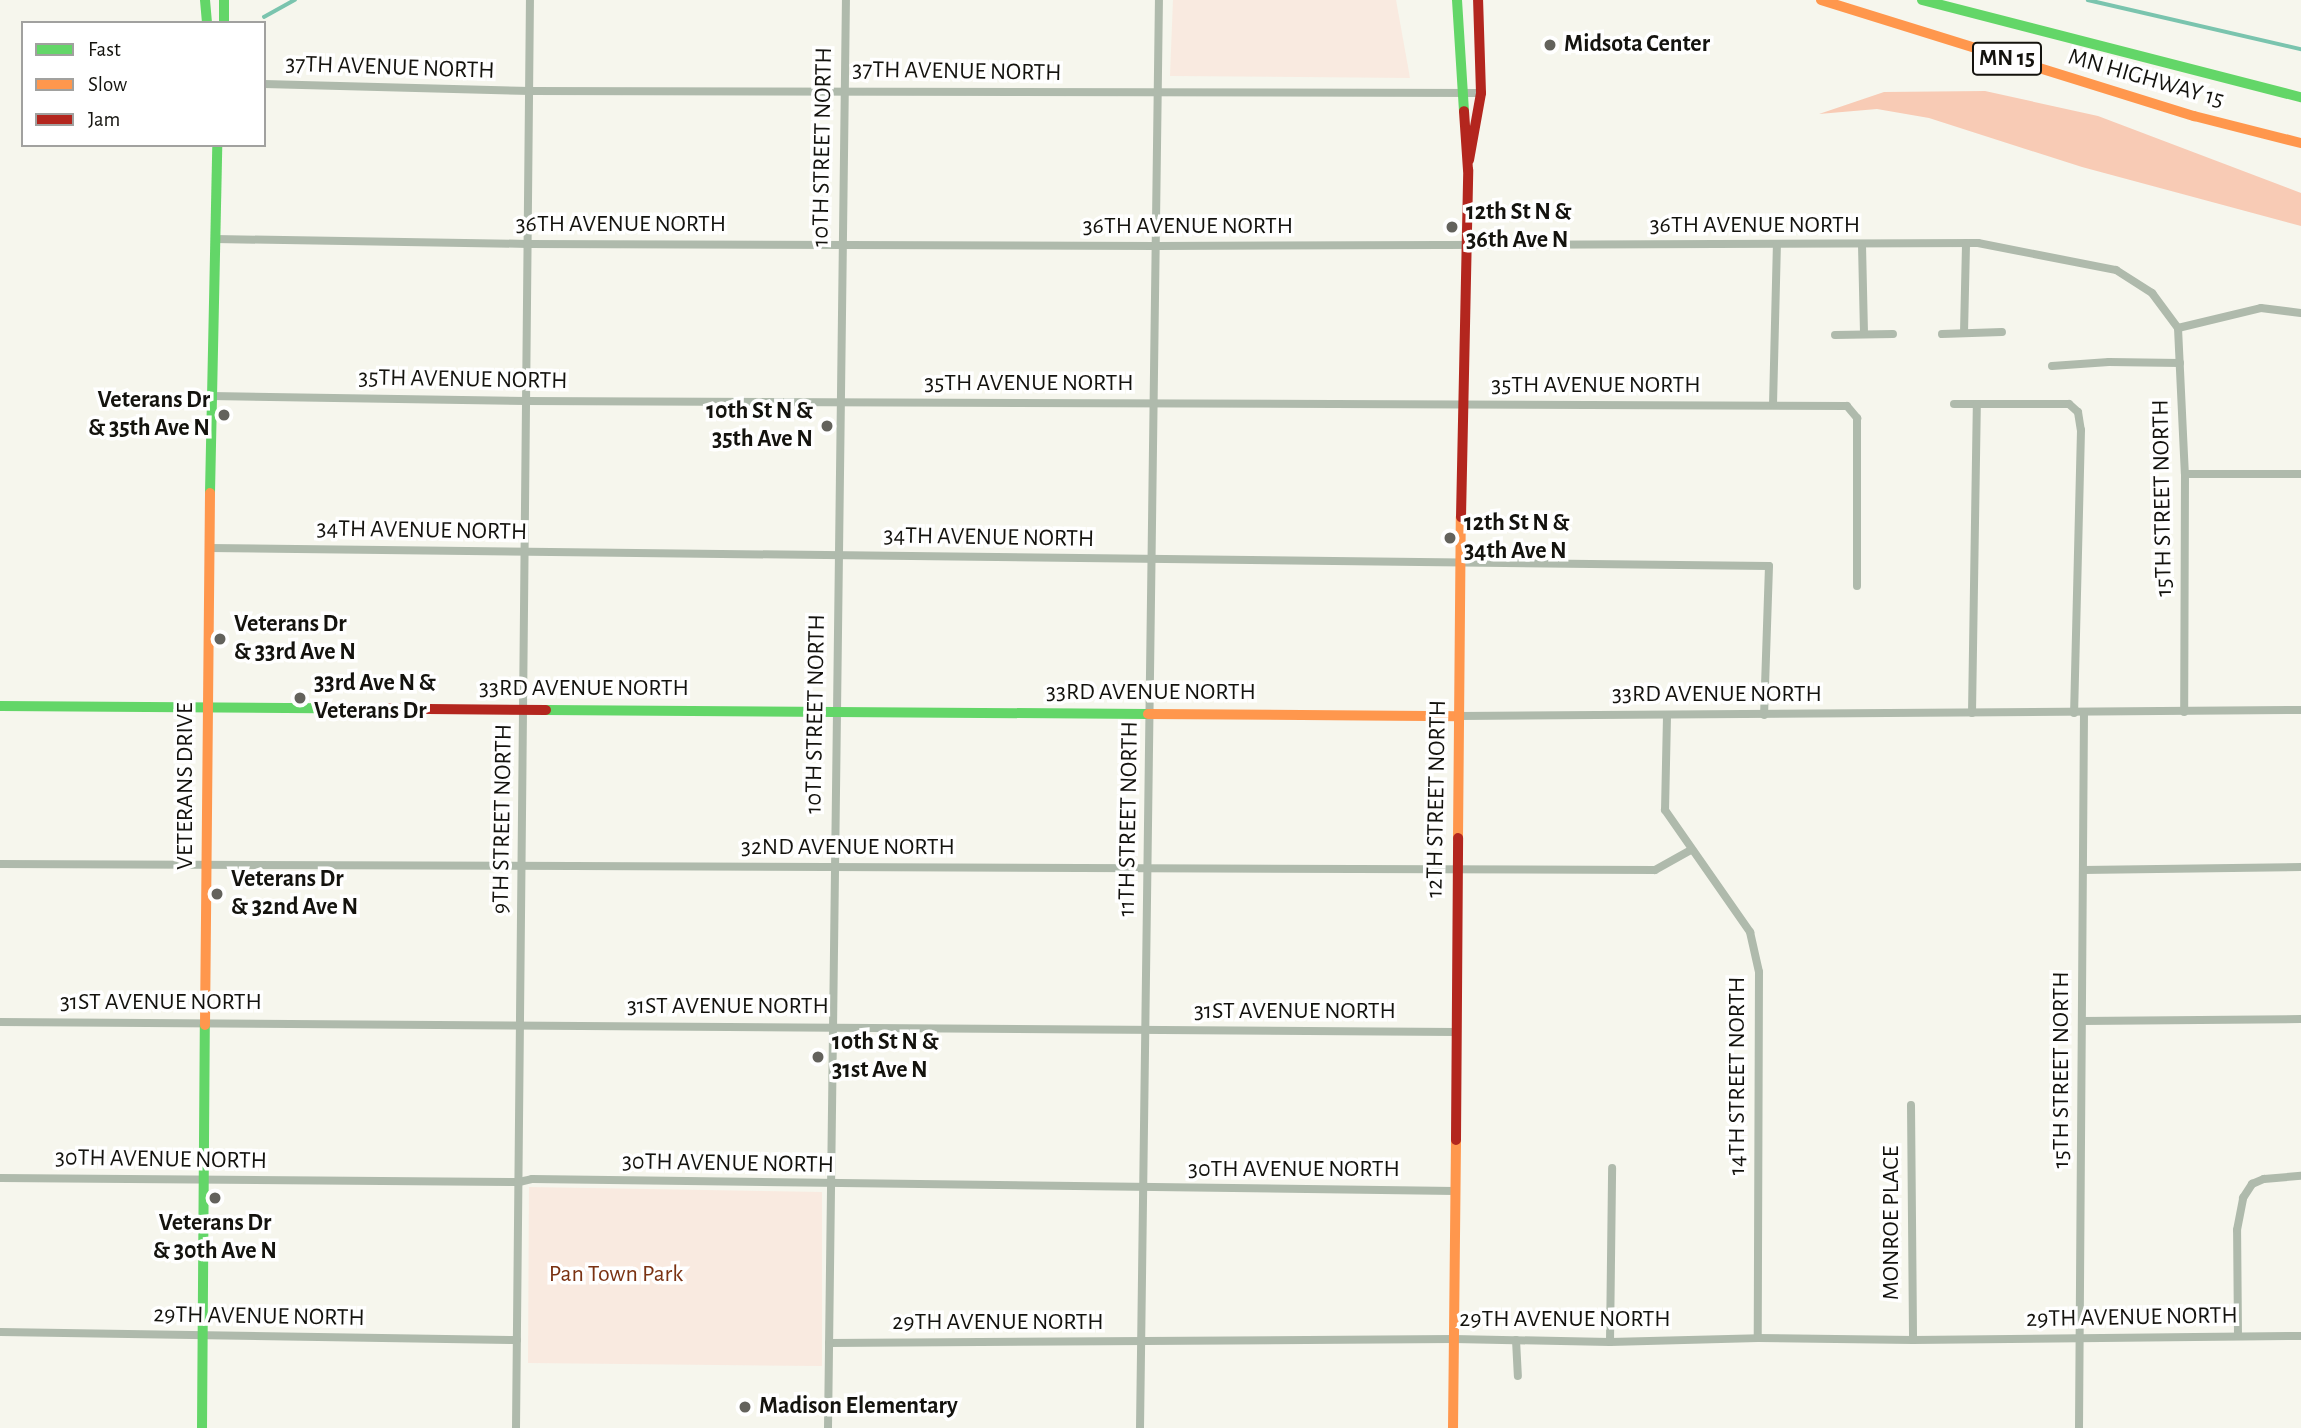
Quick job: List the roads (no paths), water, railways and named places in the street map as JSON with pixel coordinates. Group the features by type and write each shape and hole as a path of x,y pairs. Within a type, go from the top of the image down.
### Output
{"main road":[{"path":"205,0 207,21"},
{"path":"224,0 224,21"},
{"name":"12TH STREET NORTH","path":"1453,1428 1462,405 1468,170 1457,0"},
{"name":"12TH STREET NORTH","path":"1468,170 1481,93 1478,0"},
{"name":"MN HIGHWAY 15","path":"1821,0 2194,116 2301,143"},
{"name":"MN HIGHWAY 15","path":"1922,0 2301,97"},
{"name":"VETERANS DRIVE","path":"202,1428 208,548 217,147"},
{"name":"33RD AVENUE NORTH","path":"0,706 1459,716"}],"street":[{"name":"9TH STREET NORTH","path":"516,1428 530,0"},
{"name":"10TH STREET NORTH","path":"828,1428 840,245 846,0"},
{"name":"11TH STREET NORTH","path":"1140,1428 1159,0"},
{"name":"37TH AVENUE NORTH","path":"266,83 530,91 1481,93"},
{"name":"36TH AVENUE NORTH","path":"215,239 528,244 1466,247 1966,243 2116,270 2151,293 2178,328"},
{"path":"1964,333 1966,243"},
{"path":"1862,244 1864,334"},
{"path":"1773,405 1777,245"},
{"path":"2178,328 2261,308 2301,313"},
{"name":"15TH STREET NORTH","path":"2178,328 2185,474 2184,712"},
{"path":"1942,334 2002,332"},
{"path":"1835,335 1893,334"},
{"path":"2052,366 2109,362 2180,363"},
{"name":"35TH AVENUE NORTH","path":"211,396 526,401 1847,406 1857,418 1857,586"},
{"path":"1954,404 2069,404 2077,412 2081,430 2074,713"},
{"path":"1972,713 1977,404"},
{"path":"2185,474 2301,474"},
{"name":"34TH AVENUE NORTH","path":"208,548 1769,566 1764,715"},
{"name":"33RD AVENUE NORTH","path":"1459,716 2301,710"},
{"name":"15TH STREET NORTH","path":"2079,1428 2084,712"},
{"name":"14TH STREET NORTH","path":"1667,716 1665,810 1749,932 1759,972 1758,1338"},
{"name":"32ND AVENUE NORTH","path":"0,864 1655,870 1691,850"},
{"path":"2083,870 2301,867"},
{"path":"2082,1021 2301,1018"},
{"name":"31ST AVENUE NORTH","path":"0,1022 1456,1032"},
{"name":"MONROE PLACE","path":"1910,1105 1913,1340"},
{"path":"1609,1342 1612,1168"},
{"path":"2238,1336 2237,1230 2243,1198 2252,1184 2264,1179 2301,1176"},
{"name":"30TH AVENUE NORTH","path":"0,1178 519,1182 532,1179 830,1185 1455,1191"},
{"name":"29TH AVENUE NORTH","path":"0,1332 517,1340"},
{"name":"29TH AVENUE NORTH","path":"829,1343 1454,1339 1609,1342 1758,1338 1913,1340 2301,1336"},
{"path":"1516,1340 1518,1376"}],"waterway":[{"path":"264,17 295,0"},
{"path":"2088,0 2301,49"}],"place":[{"name":"Midsota Center","path":"1550,45"},
{"name":"12th St N & 36th Ave N","path":"1452,227"},
{"name":"Veterans Dr & 35th Ave N","path":"224,415"},
{"name":"10th St N & 35th Ave N","path":"827,426"},
{"name":"12th St N & 34th Ave N","path":"1450,538"},
{"name":"Veterans Dr & 33rd Ave N","path":"220,639"},
{"name":"33rd Ave N & Veterans Dr","path":"300,698"},
{"name":"Veterans Dr & 32nd Ave N","path":"217,894"},
{"name":"10th St N & 31st Ave N","path":"818,1057"},
{"name":"Veterans Dr & 30th Ave N","path":"215,1198"},
{"name":"Madison Elementary","path":"745,1407"}],"park label":[{"name":"Pan Town Park","path":"616,1275"}]}
